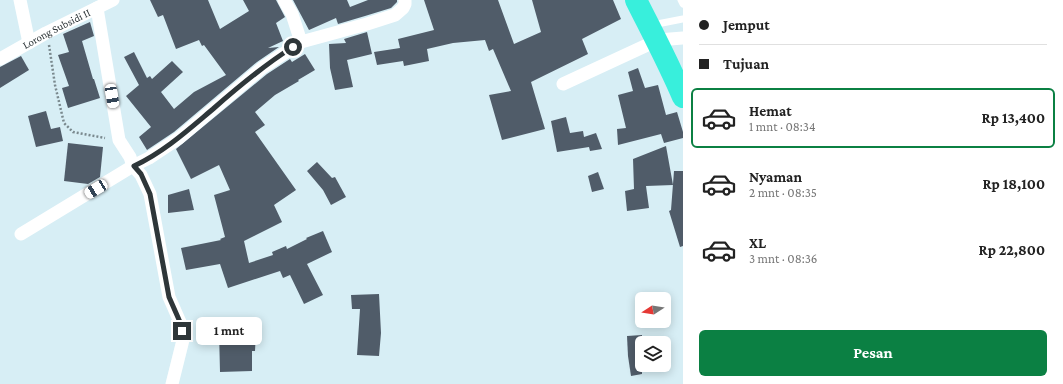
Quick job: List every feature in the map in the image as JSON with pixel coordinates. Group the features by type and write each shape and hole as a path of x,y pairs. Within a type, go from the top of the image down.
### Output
{"highway":[{"path":"636,0 672,71 683,97"}],"street":[{"path":"20,0 29,43"},
{"name":"Lorong Subsidi II","path":"0,59 46,33 113,0"},
{"path":"284,0 292,14 301,42"},
{"path":"20,234 149,158 179,138 262,68 301,42 348,30 395,15 403,8 405,0"},
{"path":"97,8 119,140 134,166 141,174 150,194 169,297 180,322 183,340 172,384"},
{"path":"563,84 653,33 683,38"}],"lane":[{"path":"680,0 683,4"},
{"path":"653,33 683,19"}],"path":[{"path":"46,33 55,85 64,123 73,132 119,140"}],"building":[{"path":"150,0 208,0 220,29 249,11 243,0 276,0 285,17 276,23 283,41 268,48 279,47 257,62 174,132 147,150 139,137 151,127 126,96 139,85 124,57 134,52 147,78 150,76 152,79 172,61 183,72 161,92 174,109 194,92 226,75 204,45 202,46 199,40 176,49 163,15 158,17"},
{"path":"293,0 347,0 350,7 368,0 397,0 397,2 391,8 338,24 336,18 309,30"},
{"path":"424,0 498,0 514,44 541,32 532,0 613,0 621,19 582,39 588,54 531,82 545,129 502,140 489,95 511,91 493,49 489,51 485,40 453,43 427,49 429,61 404,66 403,61 377,65 374,52 400,48 398,39 434,30"},
{"path":"90,22 94,36 82,41 100,98 68,108 62,88 69,86 58,55 69,52 63,34"},
{"path":"367,32 372,54 347,60 353,87 335,90 330,68 329,44 346,43 344,39"},
{"path":"305,54 315,70 275,95 255,112 265,125 255,132 296,190 274,205 282,222 244,241 249,263 273,255 272,252 286,246 287,249 307,239 306,238 323,231 332,252 307,264 323,295 304,304 290,275 283,278 280,271 228,288 220,264 186,270 181,248 221,240 220,239 225,237 214,195 230,190 219,165 191,179 176,149 267,74 290,59 292,62"},
{"path":"21,56 29,70 0,88 0,67"},
{"path":"638,68 645,88 658,85 666,115 677,112 683,132 683,138 664,143 661,134 618,145 617,129 626,128 618,95 633,91 628,72"},
{"path":"46,111 51,129 60,127 63,141 36,147 28,116"},
{"path":"566,117 570,133 583,131 584,137 596,133 602,149 590,151 589,147 557,152 551,121"},
{"path":"68,143 103,147 100,177 88,184 64,181"},
{"path":"666,146 673,185 646,186 649,208 627,211 625,191 634,189 633,159"},
{"path":"317,162 332,178 335,177 346,197 331,205 323,190 307,171"},
{"path":"674,171 683,171 683,246 680,247 669,211 671,210"},
{"path":"598,172 604,189 592,192 588,176"},
{"path":"189,189 194,210 168,213 168,195"},
{"path":"379,294 381,333 379,356 357,355 360,309 352,309 351,295"},
{"path":"219,331 256,331 255,351 252,351 252,371 220,372"},
{"path":"642,335 635,336 635,372 642,372 642,374 631,376 627,336"}],"route":[{"path":"182,331 180,322 169,297 162,267 150,194 141,174 134,166 179,138 262,68 293,47"}]}
